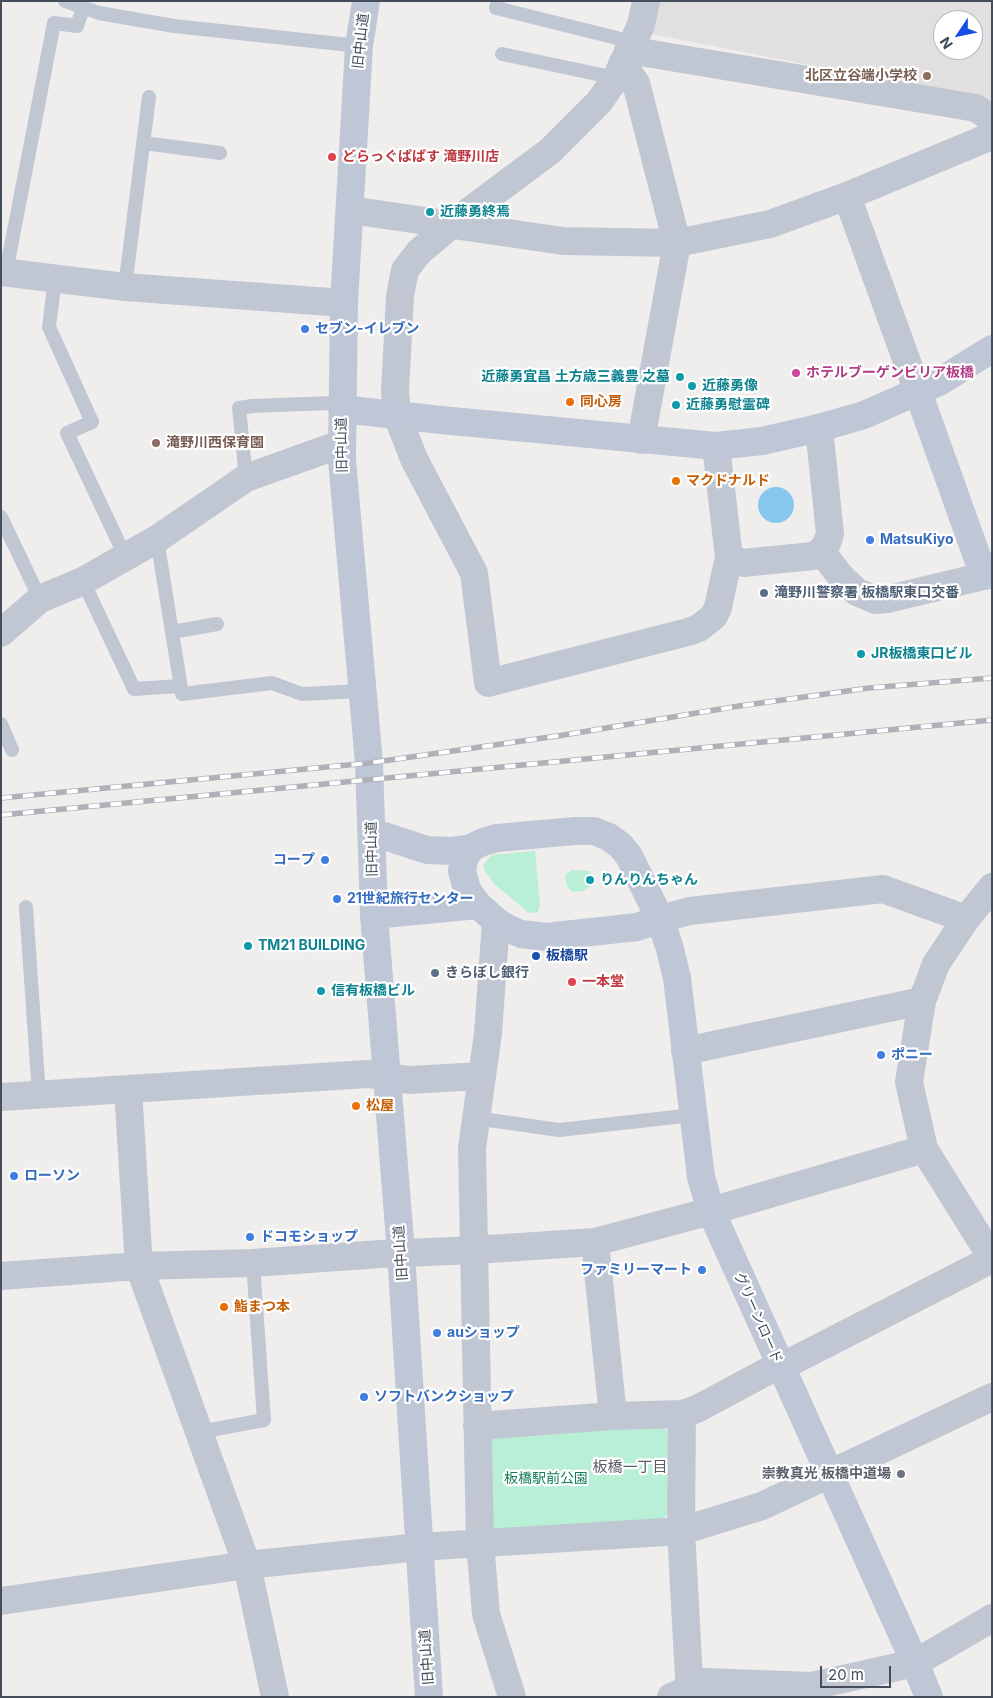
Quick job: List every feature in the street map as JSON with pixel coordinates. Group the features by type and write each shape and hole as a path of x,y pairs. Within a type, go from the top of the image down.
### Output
{"street":[{"name":"旧中山道","path":"366,1 359,46 344,304 341,444 369,763 374,916 401,1253 429,1697"},
{"path":"646,1 641,25 625,59 599,102 550,151 452,224 419,252 405,270 400,296 395,391 396,415 414,459 474,573 488,682 699,628 714,616 718,608 729,557 716,446"},
{"path":"625,59 976,108 992,119"},
{"path":"625,59 636,83 677,243 640,440"},
{"path":"350,210 563,241 677,243 770,224 848,196 992,136"},
{"path":"821,551 842,578 857,592 876,600 888,599 988,575 918,392 848,196"},
{"path":"4,272 125,287 344,304"},
{"path":"342,409 640,440 716,446 762,441 864,415 939,382 992,349"},
{"path":"729,557 743,563 813,556 821,551 827,543 830,534 819,428"},
{"path":"1,633 40,598 82,581 157,538 246,478 341,444"},
{"name":"グリーンロード","path":"372,832 427,850 452,851 471,848 497,838 594,831 609,837 621,846 629,856 660,919 677,978 700,1177 711,1211 929,1697"},
{"path":"471,848 464,859 462,871 467,890 487,913 521,934 546,937 637,927 690,910 883,889 966,919"},
{"path":"477,1426 613,1416 682,1414 697,1409 992,1259 924,1149 909,1082 922,1000 936,964 966,919 992,887"},
{"path":"374,916 487,913"},
{"path":"487,913 488,1033 472,1148 480,1543 486,1614 512,1697"},
{"path":"685,1050 922,1000"},
{"path":"1,1097 368,1074 409,1080 481,1076"},
{"path":"128,1089 139,1266 247,1565 275,1697"},
{"path":"1,1276 139,1266 253,1263 595,1242 711,1211 924,1149"},
{"path":"595,1242 613,1416"},
{"path":"1,1601 247,1565 419,1547 681,1532 762,1506 992,1397"},
{"path":"682,1414 681,1532 684,1694 705,1682 812,1686 915,1663 992,1618"}],"lane":[{"path":"65,1 99,13 174,26 359,46"},
{"path":"498,1 496,8 625,59"},
{"path":"4,272 54,23 77,26 83,8"},
{"path":"502,54 625,59"},
{"path":"125,287 149,97"},
{"path":"144,143 220,153"},
{"path":"55,278 49,326 92,422 66,434 126,556"},
{"path":"246,478 239,408 331,403 342,409"},
{"path":"1,517 40,598"},
{"path":"157,538 182,694 272,682 302,694 362,691"},
{"path":"82,581 134,689 180,686"},
{"path":"172,632 216,624"},
{"path":"1,724 12,750"},
{"path":"26,907 39,1095"},
{"path":"476,1118 559,1130 693,1115"},
{"path":"199,1432 264,1420 253,1263"}],"shaded area":[{"name":"北区立谷端小学校","path":"659,1 992,1 992,101 652,34"}],"green space":[{"path":"535,851 540,905 538,912 529,913 493,883 483,865 492,855"},
{"path":"572,870 590,871 595,879 591,886 583,891 574,892 570,890 565,877"},
{"name":"板橋駅前公園","path":"659,1424 669,1432 673,1507 663,1520 497,1531 489,1521 485,1447 496,1433"}],"water":[{"path":"776,487 788,493 794,505 788,517 776,523 764,517 758,505 764,493"}],"railway":[{"path":"1,798 369,763 869,688 992,678"},
{"path":"1,815 992,720"}],"place":[{"name":"北区立谷端小学校","path":"927,76"},
{"name":"どらっぐぱぱす 滝野川店","path":"332,157"},
{"name":"近藤勇終焉","path":"430,212"},
{"name":"セブン-イレブン","path":"305,329"},
{"name":"ホテルブーゲンビリア板橋","path":"796,373"},
{"name":"近藤勇宜昌 土方歳三義豊 之墓","path":"680,377"},
{"name":"近藤勇像","path":"692,386"},
{"name":"同心房","path":"570,402"},
{"name":"近藤勇慰霊碑","path":"676,405"},
{"name":"滝野川西保育園","path":"156,443"},
{"name":"マクドナルド","path":"676,481"},
{"name":"MatsuKiyo","path":"870,540"},
{"name":"滝野川警察署 板橋駅東口交番","path":"764,593"},
{"name":"JR板橋東口ビル","path":"861,654"},
{"name":"コープ","path":"325,860"},
{"name":"りんりんちゃん","path":"590,880"},
{"name":"21世紀旅行センター","path":"337,899"},
{"name":"TM21 BUILDING","path":"248,946"},
{"name":"板橋駅","path":"536,956"},
{"name":"きらぼし銀行","path":"435,973"},
{"name":"一本堂","path":"572,982"},
{"name":"信有板橋ビル","path":"321,991"},
{"name":"ポニー","path":"881,1055"},
{"name":"松屋","path":"356,1106"},
{"name":"ローソン","path":"14,1176"},
{"name":"ドコモショップ","path":"250,1237"},
{"name":"ファミリーマート","path":"702,1270"},
{"name":"鮨まつ本","path":"224,1307"},
{"name":"auショップ","path":"437,1333"},
{"name":"ソフトバンクショップ","path":"364,1397"},
{"name":"崇教真光 板橋中道場","path":"901,1474"}],"district":[{"name":"板橋一丁目","path":"630,1467"}]}
